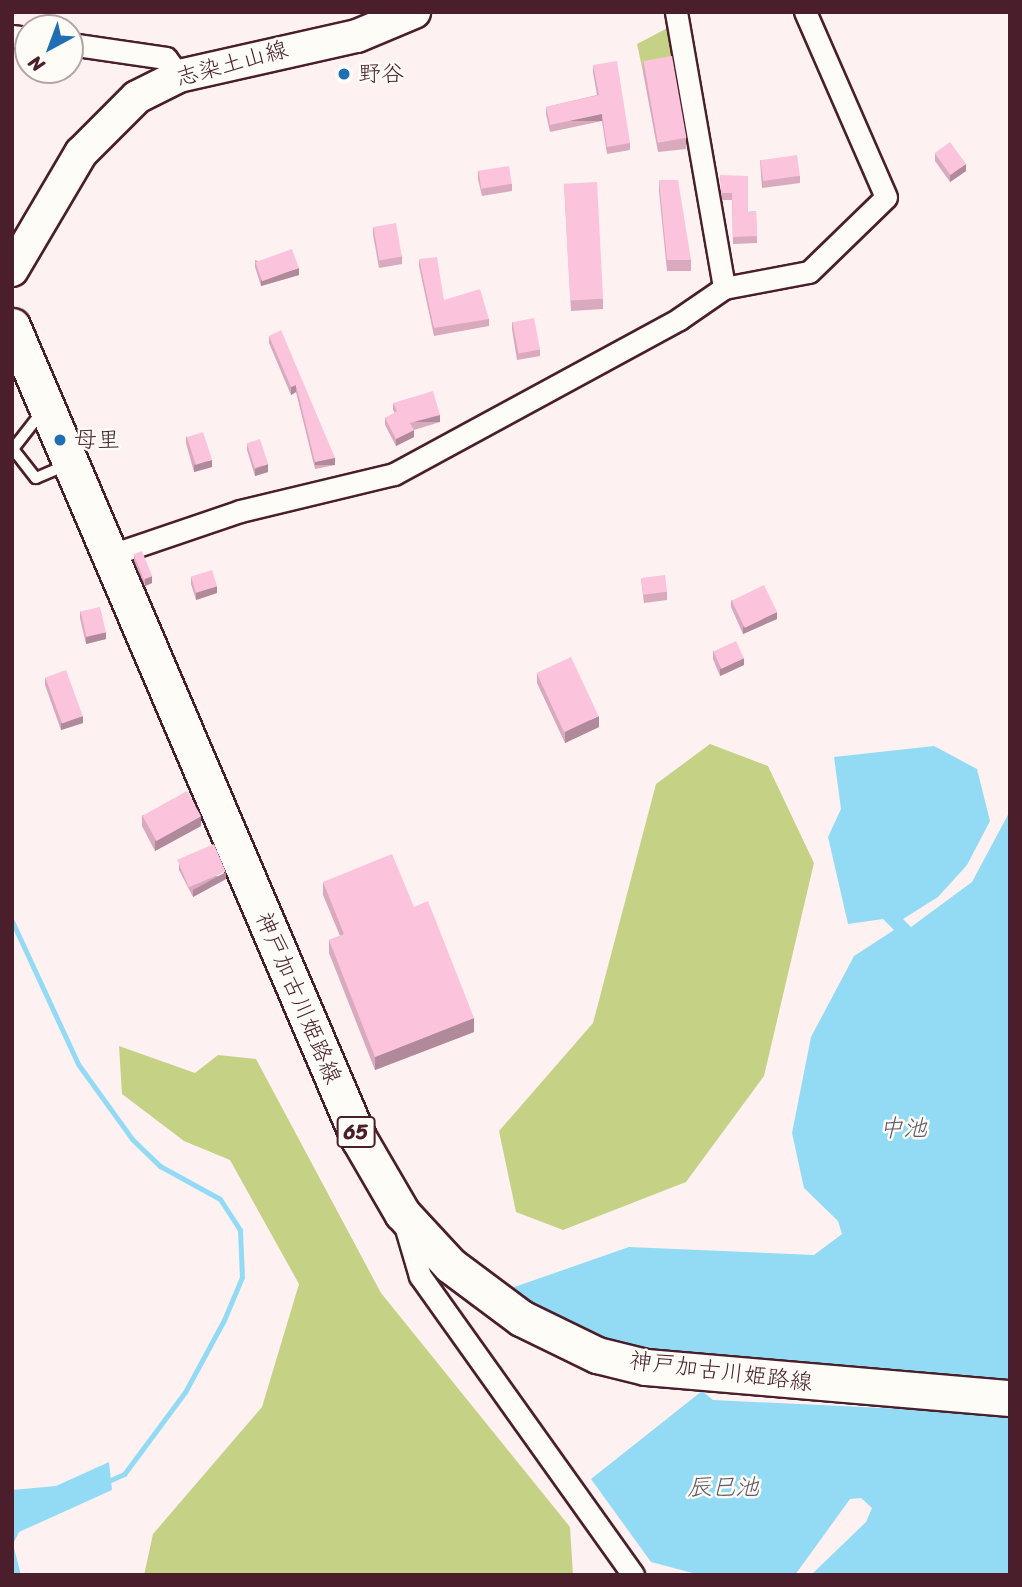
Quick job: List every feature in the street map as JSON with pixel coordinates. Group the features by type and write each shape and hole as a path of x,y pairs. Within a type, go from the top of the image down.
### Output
{"main road":[{"name":"志染土山線","path":"12,270 81,153 106,125 137,97 179,76 357,36 414,12"},
{"name":"神戸加古川姫路線","path":"12,326 359,1139 402,1213 450,1265 490,1295 597,1356 646,1367 1010,1398"}],"street":[{"path":"108,556 240,511 394,474 679,319 724,288 810,272 886,197 805,12"},
{"path":"684,16 724,288"},
{"path":"84,46 166,58 179,76"},
{"path":"402,1213 420,1276 633,1575"}],"lane":[{"path":"46,407 13,449 36,478 70,464"}],"green space":[{"path":"679,22 686,61 643,72 637,44"},
{"path":"710,744 768,766 814,863 764,1076 686,1182 563,1230 516,1212 499,1131 593,1023 656,784"},
{"path":"119,1046 195,1073 218,1055 256,1059 381,1293 570,1527 573,1575 144,1575 153,1534 262,1407 299,1284 230,1160 184,1141 122,1094"}],"water":[{"name":"中池","path":"934,746 977,769 990,821 967,865 938,897 903,919 911,927 972,882 1010,811 1010,1384 712,1364 613,1342 548,1316 506,1290 629,1247 814,1255 842,1234 838,1221 804,1188 792,1133 811,1037 854,956 894,930 883,919 848,924 828,837 841,809 834,757"},
{"name":"辰巳池","path":"702,1391 713,1400 1010,1414 1010,1575 811,1575 866,1522 872,1508 861,1498 850,1499 795,1575 700,1575 651,1562 591,1479"},
{"path":"109,1462 112,1490 19,1532 13,1544 21,1575 12,1575 12,1490 56,1486"}],"building":[{"path":"672,56 686,138 658,143 643,61"},
{"path":"617,61 630,143 607,147 602,114 550,125 546,107 599,95 593,65"},
{"path":"950,142 966,164 950,175 935,153"},
{"path":"797,155 800,176 763,181 760,160"},
{"path":"509,166 512,184 481,189 478,171"},
{"path":"720,175 748,176 748,212 756,211 757,236 733,237 732,193 722,193"},
{"path":"659,180 678,180 691,260 667,260"},
{"path":"597,182 603,299 570,301 564,184"},
{"path":"396,223 402,256 379,260 373,227"},
{"path":"292,249 299,268 262,281 255,262"},
{"path":"437,257 444,300 480,289 489,319 434,328 419,259"},
{"path":"534,318 540,349 519,354 512,322"},
{"path":"281,330 335,458 315,462 296,385 291,387 269,336"},
{"path":"433,391 440,415 410,423 414,430 396,439 385,418 397,411 393,403"},
{"path":"203,432 212,460 196,465 187,437"},
{"path":"260,439 268,464 255,468 247,443"},
{"path":"142,551 152,576 144,579 134,554"},
{"path":"212,570 217,586 196,593 191,576"},
{"path":"665,575 667,592 643,595 641,578"},
{"path":"764,585 777,612 745,628 732,601"},
{"path":"100,607 106,632 86,637 81,611"},
{"path":"736,641 744,658 721,669 713,652"},
{"path":"571,657 598,716 564,732 537,673"},
{"path":"66,670 83,716 62,724 45,678"},
{"path":"187,791 201,816 156,841 142,816"},
{"path":"214,844 226,872 189,887 177,860"},
{"path":"392,854 414,907 428,901 474,1018 375,1057 329,940 344,934 323,882"}],"waterway":[{"path":"12,921 78,1064 132,1139 160,1166 220,1199 240,1230 242,1277 224,1320 185,1392 124,1474 104,1483"}],"place":[{"name":"野谷","path":"344,74"},
{"name":"母里","path":"60,440"}]}
